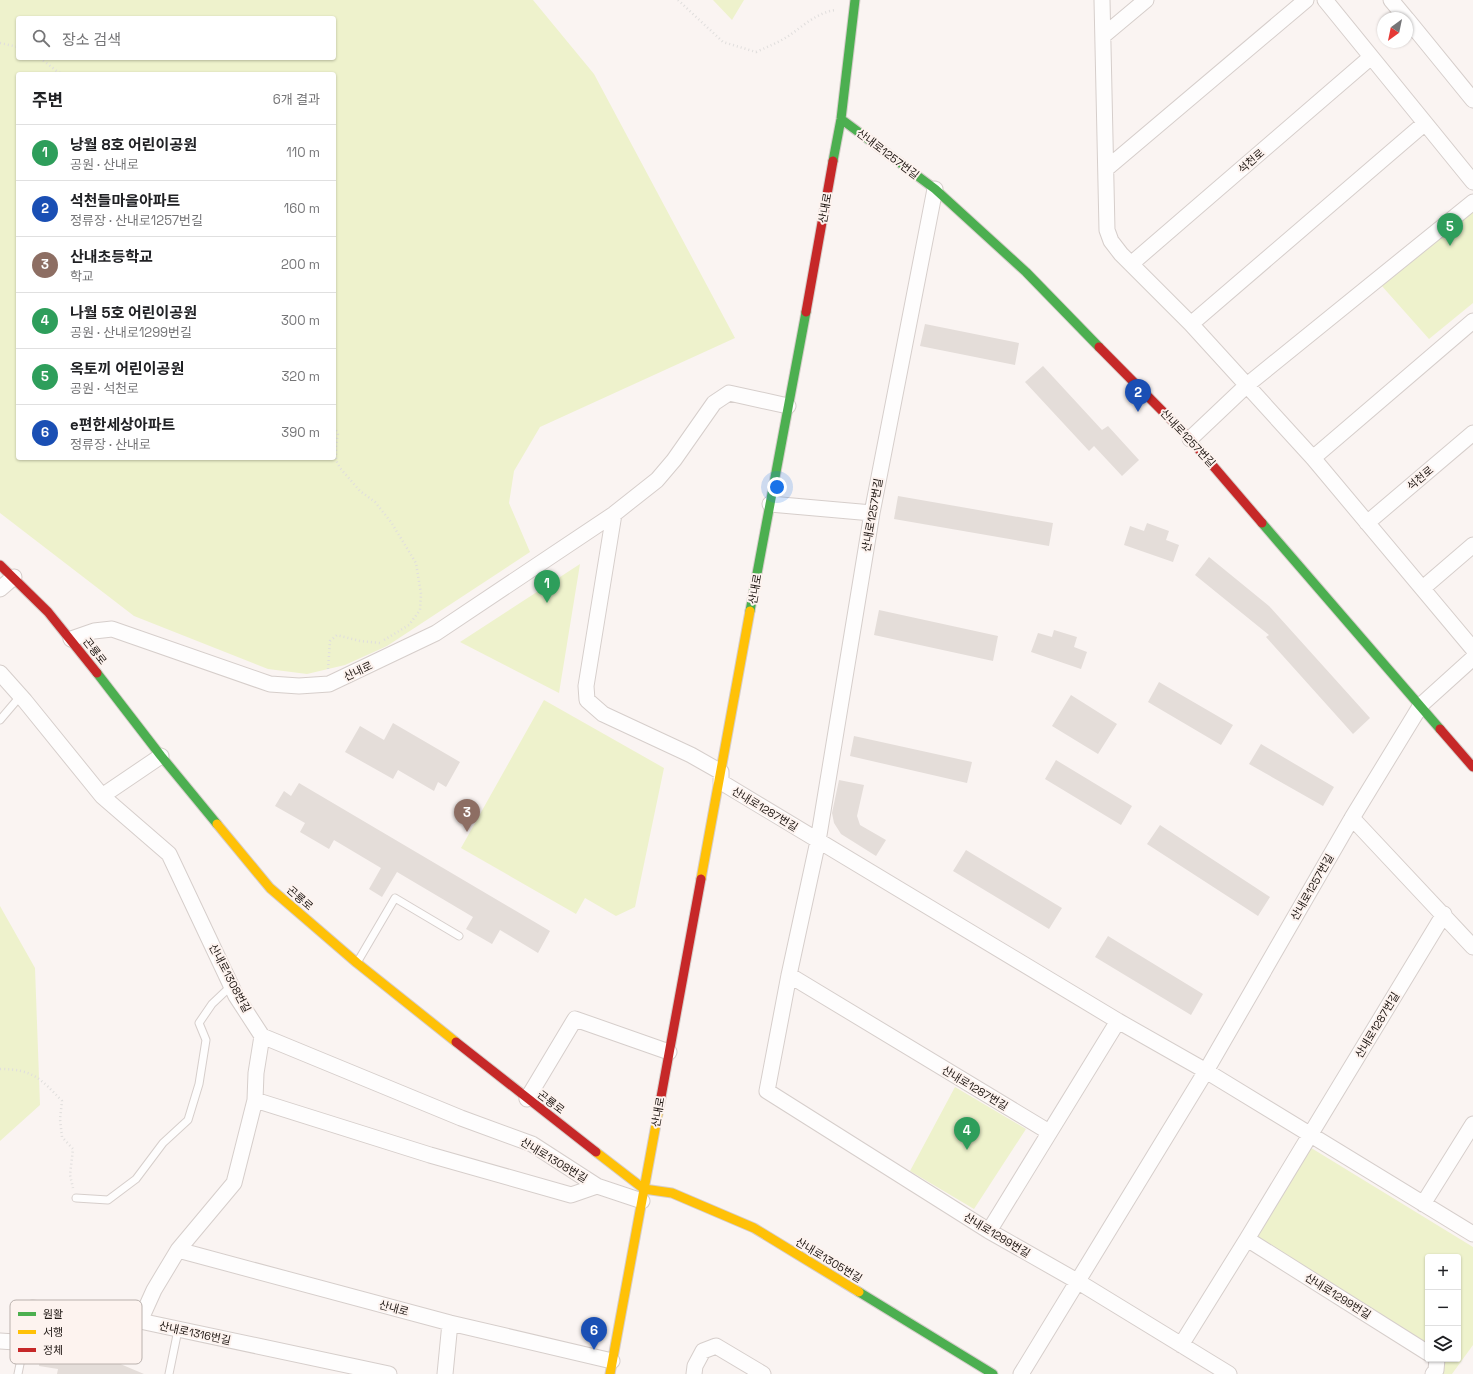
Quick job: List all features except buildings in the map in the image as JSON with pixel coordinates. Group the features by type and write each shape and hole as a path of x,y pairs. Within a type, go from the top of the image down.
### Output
{"main road":[{"name":"산내로","path":"611,1368 841,119 854,4"},
{"name":"산내로1257번길","path":"841,119 935,189 1026,272 1190,439 1473,767"},
{"name":"곤룡로","path":"0,565 14,577 48,612 71,639 161,756 270,888 357,963 527,1098 643,1195"},
{"name":"산내로1305번길","path":"643,1195 672,1193 754,1228 992,1374"}],"street":[{"path":"1102,0 1107,230 1111,241 1131,264 1191,324 1313,458 1473,648"},
{"path":"1103,36 1146,0"},
{"path":"1106,170 1306,0"},
{"path":"1325,0 1473,182"},
{"path":"1391,0 1400,12"},
{"path":"1413,27 1473,100"},
{"name":"석천로","path":"1131,264 1371,57"},
{"path":"1191,324 1425,124"},
{"name":"산내로1257번길","path":"818,841 872,513 935,189"},
{"path":"1190,439 1247,385 1473,202"},
{"path":"1313,458 1473,321"},
{"name":"산내로","path":"71,639 94,630 112,629 270,684 299,686 329,684 436,633 614,514 657,480 674,460 714,402 729,393 788,406"},
{"name":"석천로","path":"1368,523 1473,433"},
{"path":"770,504 872,513"},
{"path":"614,514 586,686 587,700 603,714 691,755 721,772"},
{"path":"1423,588 1473,546"},
{"path":"0,589 14,577"},
{"path":"1420,705 1473,658"},
{"name":"산내로1308번길","path":"0,673 19,694 102,796 169,854 232,986 262,1036 462,1118 532,1144 597,1186 643,1195"},
{"name":"산내로1257번길","path":"1206,1071 1352,818 1420,705"},
{"path":"102,796 161,756"},
{"name":"산내로1287번길","path":"721,772 721,782 1118,1021 1206,1071 1310,1136 1473,1234"},
{"path":"1352,818 1444,914 1473,947"},
{"path":"789,975 818,841"},
{"name":"산내로1287번길","path":"1181,1345 1310,1136 1444,914"},
{"name":"산내로1287번길","path":"789,975 1049,1132"},
{"name":"산내로1299번길","path":"789,975 767,1091 989,1231 1077,1282 1229,1374"},
{"path":"527,1098 575,1019 669,1052"},
{"path":"989,1231 1118,1021"},
{"path":"142,1317 154,1290 178,1250 234,1183 255,1100 256,1073 262,1036"},
{"path":"1021,1374 1206,1071"},
{"name":"산내로1308번길","path":"255,1100 430,1155 571,1195 597,1186"},
{"path":"1423,1204 1473,1124"},
{"name":"산내로1299번길","path":"1247,1239 1425,1351"},
{"name":"산내로","path":"178,1250 611,1368"},
{"name":"산내로1316번길","path":"142,1321 389,1374"},
{"path":"444,1374 450,1323"},
{"path":"0,1341 10,1342"},
{"path":"694,1374 695,1366 703,1351 716,1346 763,1374"},
{"path":"1433,1374 1436,1370 1437,1362"}],"lane":[{"path":"0,720 17,700 19,694"},
{"path":"357,963 395,898 459,936"},
{"path":"76,1198 108,1200 136,1179 162,1143 188,1120 199,1084 206,1040 199,1023 212,1004 232,986"},
{"path":"169,1374 178,1330"},
{"path":"18,1374 20,1364"}],"path":[{"path":"678,0 723,42 756,52 787,37 807,22 829,11 854,4"},
{"path":"0,43 16,47"},
{"path":"43,60 58,72"},
{"path":"329,684 330,641 337,635 380,643 409,624 420,610 421,594 416,563 403,540 375,502 360,490 340,468 336,460 338,434 336,430"},
{"path":"0,1069 17,1069 39,1078 62,1101 60,1119 62,1137 74,1149 70,1175 76,1198"}],"green space":[{"path":"0,0 533,0 594,74 735,338 540,427 514,471 509,503 530,552 387,646 345,665 307,674 268,669 134,616 0,513"},
{"path":"713,0 744,0 732,20"},
{"path":"1473,207 1473,303 1429,339 1381,285"},
{"path":"580,564 559,693 460,642"},
{"path":"544,700 664,768 635,907 616,916 585,898 576,914 461,848"},
{"path":"0,906 35,968 40,1105 0,1141"},
{"path":"955,1087 1026,1129 974,1209 910,1171"},
{"path":"1308,1146 1473,1247 1473,1345 1461,1362 1461,1254 1425,1254 1425,1348 1252,1239"},
{"path":"1444,1362 1461,1362 1452,1374 1436,1374"}],"traffic: fast":[{"path":"833,161 841,119 855,0"},
{"path":"841,119 935,189 1026,272 1099,347"},
{"path":"750,611 806,312"},
{"path":"1262,523 1440,729"},
{"path":"97,673 161,756 217,824"},
{"path":"859,1292 993,1374"}],"traffic: slow":[{"path":"701,879 750,611"},
{"path":"217,824 270,888 357,963 456,1042"},
{"path":"610,1374 659,1108"},
{"path":"596,1152 644,1189 672,1193 754,1228 859,1292"}],"traffic: jam":[{"path":"806,312 833,161"},
{"path":"1099,347 1190,439 1262,523"},
{"path":"0,565 48,612 97,673"},
{"path":"1440,729 1473,767"},
{"path":"659,1108 701,879"},
{"path":"456,1042 596,1152"}],"place":[{"name":"옥토끼 어린이공원","path":"1450,246"},
{"name":"석천들마을아파트","path":"1138,412"},
{"name":"낭월 8호 어린이공원","path":"547,603"},
{"name":"산내초등학교","path":"467,832"},
{"name":"나월 5호 어린이공원","path":"967,1150"},
{"name":"e편한세상아파트","path":"594,1350"}]}
